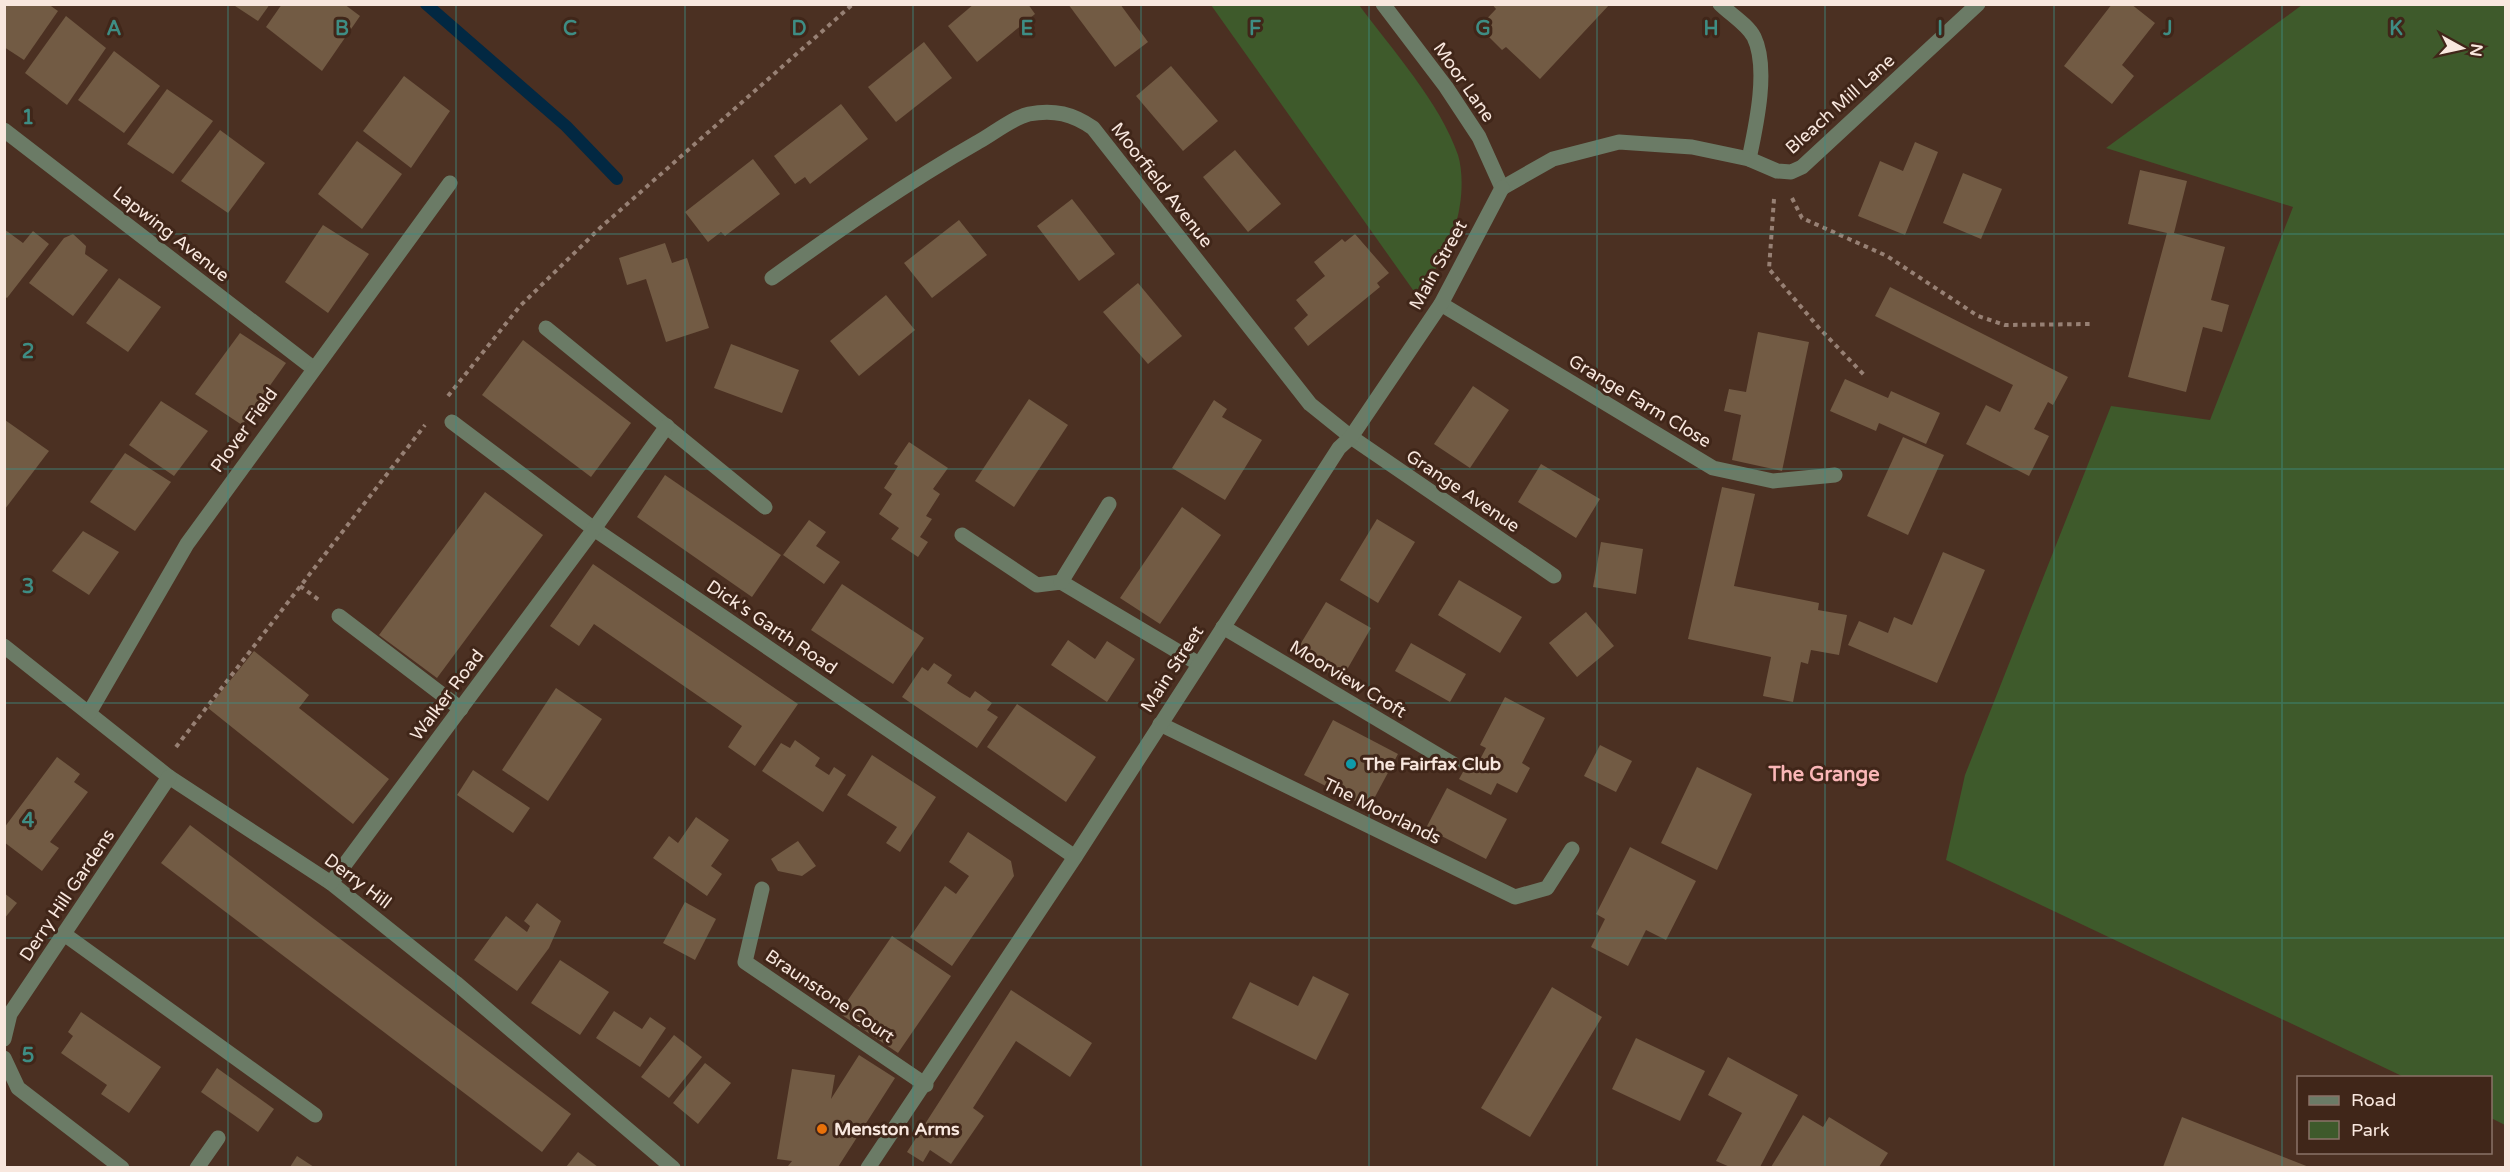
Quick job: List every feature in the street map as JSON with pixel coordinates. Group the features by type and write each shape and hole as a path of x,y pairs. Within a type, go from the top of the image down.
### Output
{"street":[{"name":"Moor Lane","path":"1383,4 1446,87 1479,137 1502,188"},
{"path":"1720,4 1753,36 1759,57 1759,103 1749,159"},
{"name":"Bleach Mill Lane","path":"1502,188 1553,159 1619,142 1692,147 1749,159 1777,171 1791,172 1802,167 1978,4"},
{"name":"Moorfield Avenue","path":"772,278 886,199 1026,114 1052,111 1077,117 1093,128 1310,404 1351,437"},
{"name":"Lapwing Avenue","path":"4,130 313,368"},
{"name":"Plover Field","path":"89,713 187,544 450,183"},
{"name":"Main Street","path":"868,1167 926,1085 1339,448 1351,437 1441,304 1502,188"},
{"name":"Grange Farm Close","path":"1441,304 1713,468 1773,481 1835,475"},
{"path":"546,328 765,507"},
{"name":"Dick's Garth Road","path":"452,422 594,529 1075,857"},
{"name":"Walker Road","path":"331,884 594,529 667,426"},
{"name":"Grange Avenue","path":"1351,437 1554,576"},
{"path":"1061,582 1109,504"},
{"path":"962,535 1036,585 1061,582 1198,664"},
{"path":"339,615 461,709"},
{"name":"Moorview Croft","path":"1223,627 1453,764"},
{"name":"Derry Hill","path":"4,646 169,777 331,884 456,983 673,1167"},
{"name":"The Moorlands","path":"1160,724 1515,897 1547,888 1572,849"},
{"name":"Derry Hill Gardens","path":"4,1039 10,1014 169,777"},
{"name":"Braunstone Court","path":"762,889 745,962 926,1085"},
{"path":"64,934 315,1115"},
{"path":"4,1058 18,1088 122,1167"},
{"path":"197,1167 218,1138"}],"path":[{"path":"441,405 520,306 667,166 853,4"},
{"path":"1777,171 1802,218 1887,256 1978,316 2005,325 2090,324"},
{"path":"1777,171 1769,269 1819,328 1865,376"},
{"path":"157,766 185,737 427,423"}],"green space":[{"path":"1211,5 1359,5 1428,96 1458,155 1462,189 1453,233 1440,261 1418,297"},
{"path":"2302,5 2505,5 2505,1125 2492,1118 2492,1076 2402,1076 1946,860 1965,775 2111,406 2210,420 2293,207 2106,148"}],"building":[{"path":"4,4 48,4 58,11 24,60 4,47"},
{"path":"232,4 270,4 258,21"},
{"path":"282,4 344,4 360,16 322,71 266,27"},
{"path":"974,4 1028,4 1035,14 977,62 948,26"},
{"path":"1068,4 1120,4 1148,42 1115,67"},
{"path":"1492,4 1610,4 1540,79 1506,47 1502,50 1479,27 1496,9"},
{"path":"2112,4 2131,4 2155,23 2122,65 2134,76 2112,104 2064,66"},
{"path":"66,16 106,48 67,105 25,73"},
{"path":"924,42 952,78 896,122 868,87"},
{"path":"114,51 160,86 124,133 78,100"},
{"path":"1171,66 1218,121 1183,151 1136,96"},
{"path":"404,76 450,111 411,168 363,131"},
{"path":"167,89 213,121 173,174 127,144"},
{"path":"841,104 868,139 810,184 805,177 795,184 774,156"},
{"path":"220,130 265,163 228,213 181,181"},
{"path":"357,141 402,174 362,229 318,194"},
{"path":"1915,142 1938,152 1905,235 1858,216 1880,161 1903,171"},
{"path":"1235,150 1281,204 1248,232 1203,177"},
{"path":"753,159 780,194 725,236 721,232 708,242 685,212"},
{"path":"2140,170 2187,181 2174,233 2225,247 2211,300 2229,305 2222,332 2203,327 2186,392 2128,377 2167,233 2128,224"},
{"path":"1963,173 2002,189 1981,239 1943,223"},
{"path":"1072,199 1115,254 1079,281 1037,226"},
{"path":"959,220 987,255 932,298 904,263"},
{"path":"323,225 369,254 328,313 285,282"},
{"path":"4,229 23,243 33,231 49,244 7,298 4,296"},
{"path":"73,234 86,246 85,254 108,270 73,316 29,283 64,238"},
{"path":"1355,234 1389,273 1377,283 1380,287 1308,346 1294,328 1308,315 1296,300 1325,276 1314,262 1342,239 1345,242"},
{"path":"665,243 672,263 687,258 709,328 666,342 646,279 627,285 619,258"},
{"path":"119,278 161,307 128,352 86,323"},
{"path":"1138,283 1182,336 1148,364 1103,312"},
{"path":"1890,287 2068,377 2053,405 2048,402 2034,429 2049,436 2029,476 1966,444 1986,405 2000,412 2013,385 1875,316"},
{"path":"886,295 915,330 859,376 830,341"},
{"path":"1758,332 1809,342 1782,471 1732,460 1741,415 1724,411 1729,389 1746,392"},
{"path":"240,333 286,363 242,425 195,394"},
{"path":"523,340 631,423 591,477 482,395"},
{"path":"731,344 799,370 782,413 714,388"},
{"path":"1845,379 1888,398 1891,391 1940,413 1926,444 1879,423 1876,431 1830,411"},
{"path":"1473,386 1509,410 1470,468 1434,444"},
{"path":"1029,399 1068,425 1014,507 975,481"},
{"path":"1214,400 1227,409 1222,417 1262,440 1225,500 1172,468"},
{"path":"161,401 208,431 174,476 129,445"},
{"path":"5,420 49,451 5,509"},
{"path":"1903,437 1944,455 1908,535 1867,516"},
{"path":"909,442 948,468 933,489 940,494 926,516 932,519 920,537 928,542 918,557 891,539 899,528 879,514 892,494 884,488 898,466 894,464"},
{"path":"125,453 171,482 135,531 90,502"},
{"path":"1541,464 1600,499 1576,538 1518,502"},
{"path":"665,475 781,555 752,597 637,517"},
{"path":"1722,487 1755,494 1734,586 1819,603 1818,610 1847,615 1839,655 1811,650 1808,664 1801,662 1793,702 1763,696 1771,657 1688,639"},
{"path":"485,492 543,535 437,678 379,635"},
{"path":"1182,507 1221,535 1160,624 1120,598"},
{"path":"1377,519 1415,542 1378,603 1340,580"},
{"path":"809,520 826,532 816,546 840,562 824,584 783,555"},
{"path":"83,531 119,552 89,595 52,571"},
{"path":"1601,542 1643,549 1636,594 1593,587"},
{"path":"1943,552 1985,570 1937,683 1848,645 1859,621 1888,633 1894,617 1912,625"},
{"path":"593,564 798,704 755,766 728,747 742,726 594,624 579,646 550,626"},
{"path":"1459,580 1522,617 1500,653 1438,615"},
{"path":"842,584 924,638 893,684 811,630"},
{"path":"1326,602 1371,628 1341,680 1295,653"},
{"path":"1586,612 1614,646 1577,677 1549,643"},
{"path":"1068,640 1095,659 1107,641 1135,659 1107,702 1051,665"},
{"path":"1411,643 1466,674 1450,702 1395,671"},
{"path":"254,651 309,695 299,708 389,779 353,824 208,708"},
{"path":"934,663 952,675 947,683 960,692 970,698 975,691 992,703 987,710 998,717 977,748 902,697 922,667 928,671"},
{"path":"556,688 602,719 548,801 502,770"},
{"path":"1505,697 1545,718 1522,763 1530,768 1517,793 1497,783 1491,795 1459,779 1468,763 1476,767 1486,748 1480,745"},
{"path":"1017,704 1096,757 1066,802 987,747"},
{"name":"The Fairfax Club","path":"1333,720 1398,754 1369,808 1304,775"},
{"path":"795,740 820,758 815,766 829,775 834,767 846,775 823,812 762,771 781,743 790,748"},
{"path":"1600,745 1632,761 1616,792 1584,776"},
{"path":"872,755 936,797 900,852 886,843 897,827 847,795"},
{"path":"57,757 80,774 74,782 88,792 50,842 59,848 42,871 4,842 4,828"},
{"path":"1697,767 1752,794 1717,870 1661,843"},
{"path":"473,770 530,808 513,833 457,795"},
{"path":"1447,788 1507,819 1486,859 1426,828"},
{"path":"696,817 729,840 711,866 722,874 707,896 653,858 669,836 678,843"},
{"path":"190,825 571,1114 542,1152 161,863"},
{"path":"968,832 1011,861 1014,876 952,966 910,937 945,886 956,894 969,876 949,862"},
{"path":"798,841 816,866 802,876 778,871 771,859"},
{"path":"1630,847 1696,881 1666,940 1646,930 1628,966 1591,947 1605,919 1596,914"},
{"path":"4,893 17,903 4,919"},
{"path":"685,902 716,919 695,960 663,943"},
{"path":"537,903 561,921 549,948 517,991 474,960 506,916 527,932 530,926 524,921"},
{"path":"892,936 951,976 898,1053 839,1013"},
{"path":"560,960 609,992 580,1035 531,1003"},
{"path":"1313,976 1349,994 1316,1060 1232,1018 1250,982 1298,1006"},
{"path":"1552,987 1602,1017 1530,1137 1481,1108"},
{"path":"1011,990 1092,1043 1070,1077 1016,1041 973,1108 984,1116 951,1164 930,1150 923,1162 907,1152"},
{"path":"614,1011 642,1029 650,1017 666,1028 640,1067 596,1038"},
{"path":"81,1012 161,1067 129,1113 101,1094 107,1085 61,1053 73,1036 68,1032"},
{"path":"674,1035 702,1057 669,1098 641,1077"},
{"path":"1636,1038 1705,1071 1680,1121 1612,1089"},
{"name":"Menston Arms","path":"859,1055 895,1078 838,1167 790,1167 788,1166 792,1161 777,1159 792,1069 835,1075 831,1099"},
{"path":"1728,1057 1798,1095 1760,1167 1730,1167 1716,1161 1742,1113 1708,1095"},
{"path":"705,1063 731,1083 698,1124 673,1103"},
{"path":"217,1068 274,1109 258,1132 201,1092"},
{"path":"1803,1115 1823,1127 1829,1117 1888,1153 1879,1167 1771,1167"},
{"path":"2182,1117 2309,1167 2163,1167"},
{"path":"578,1152 598,1167 566,1167"},
{"path":"297,1156 314,1167 290,1167"}],"waterway":[{"path":"426,4 566,126 617,179"}],"place":[{"name":"The Fairfax Club","path":"1351,764"},
{"name":"Menston Arms","path":"822,1129"}],"district":[{"name":"The Grange","path":"1824,775"}]}
